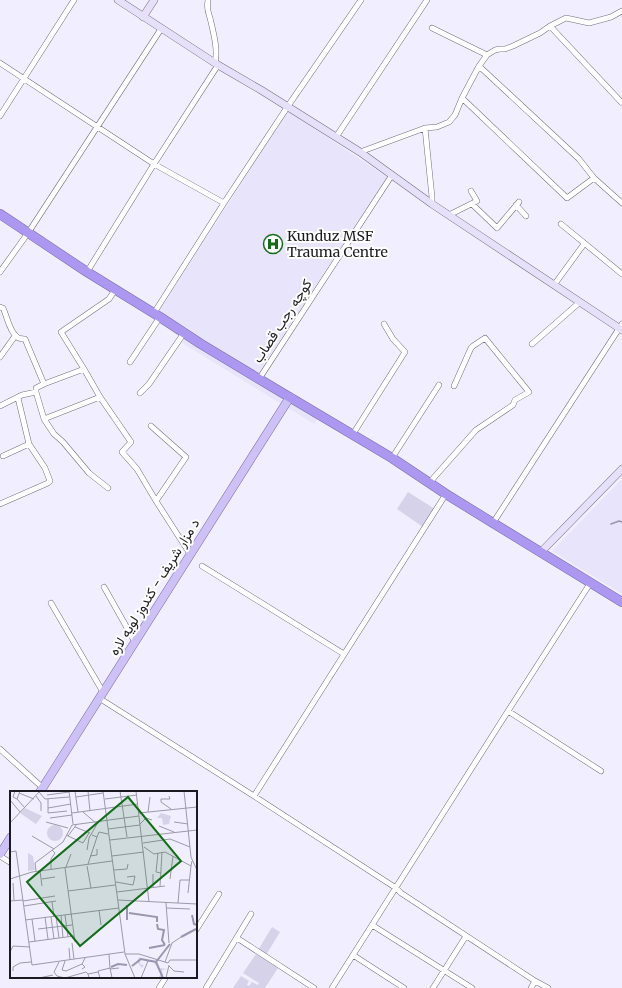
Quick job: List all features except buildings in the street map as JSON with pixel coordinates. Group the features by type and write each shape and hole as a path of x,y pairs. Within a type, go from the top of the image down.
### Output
{"highway":[{"path":"0,214 115,290 259,379 353,434 430,482 446,494 622,602"}],"main road":[{"name":"د مزار شریف - کندوز لویه لاره","path":"41,790 290,397"},
{"path":"0,855 10,839"}],"street":[{"path":"0,116 74,0"},
{"path":"118,0 161,29 288,106 360,152 432,204 621,328 493,523"},
{"path":"143,17 154,0"},
{"path":"87,272 217,64 217,55 210,19 207,12 208,0"},
{"path":"130,362 224,202 361,0"},
{"path":"336,138 427,0"},
{"path":"360,152 425,128 449,122 455,115 479,66 487,55 495,50 513,46 566,18 589,23 611,17 622,11"},
{"path":"550,26 622,103"},
{"path":"432,28 487,55"},
{"path":"0,272 28,233 161,29"},
{"path":"0,63 154,164 224,202"},
{"path":"479,66 579,160 594,178 622,203"},
{"path":"462,98 566,198 594,178"},
{"path":"425,128 432,204"},
{"name":"کوچه رجب قصاب","path":"259,379 392,175"},
{"path":"449,215 477,201 471,191"},
{"path":"472,204 497,228 517,204 526,216"},
{"path":"561,224 622,274"},
{"path":"554,285 584,244"},
{"path":"115,290 109,299 61,332 100,397 131,442 122,452 137,469 190,554"},
{"path":"532,344 580,302"},
{"path":"0,307 3,308 16,336 20,339 25,339 44,384"},
{"path":"353,434 405,352 393,339 384,324"},
{"path":"140,393 149,384 184,333"},
{"path":"0,356 16,336"},
{"path":"430,482 476,430 514,405 515,400 529,392 485,338 473,346 454,386"},
{"path":"84,369 44,384 36,388 36,392 44,419 54,434 63,442 89,473 108,488"},
{"path":"392,458 439,384"},
{"path":"0,406 22,395 36,392"},
{"path":"44,419 100,397"},
{"path":"0,504 50,481 46,468 29,444 18,398"},
{"path":"152,426 186,456 156,501"},
{"path":"3,456 29,444"},
{"path":"541,552 622,469"},
{"path":"254,796 446,494"},
{"path":"202,566 344,654"},
{"path":"333,988 591,582"},
{"path":"104,587 135,642"},
{"path":"51,604 101,695 396,888 401,894 548,988"},
{"path":"508,711 600,771"},
{"path":"0,749 41,790"},
{"path":"0,855 10,862"},
{"path":"197,928 219,894"},
{"path":"206,988 251,914"},
{"path":"372,925 472,988"},
{"path":"433,988 466,936"},
{"path":"236,938 314,988"},
{"path":"353,955 404,988"},
{"path":"159,988 165,978"},
{"path":"531,988 536,981"}],"shaded area":[{"name":"Kunduz MSF Trauma Centre","path":"288,111 387,177 259,372 322,412 314,424 182,343 190,330 159,311"},
{"path":"622,479 622,594 552,551"},
{"path":"408,492 435,509 423,527 397,509"},
{"path":"272,927 280,932 266,955 258,950"},
{"path":"256,954 278,968 265,988 233,988 241,976 249,981 247,985 249,986 252,982 258,985 259,983 243,973"}],"waterway":[{"path":"611,524 619,521 622,522"}],"place":[{"name":"Kunduz MSF Trauma Centre","path":"273,244"}]}
